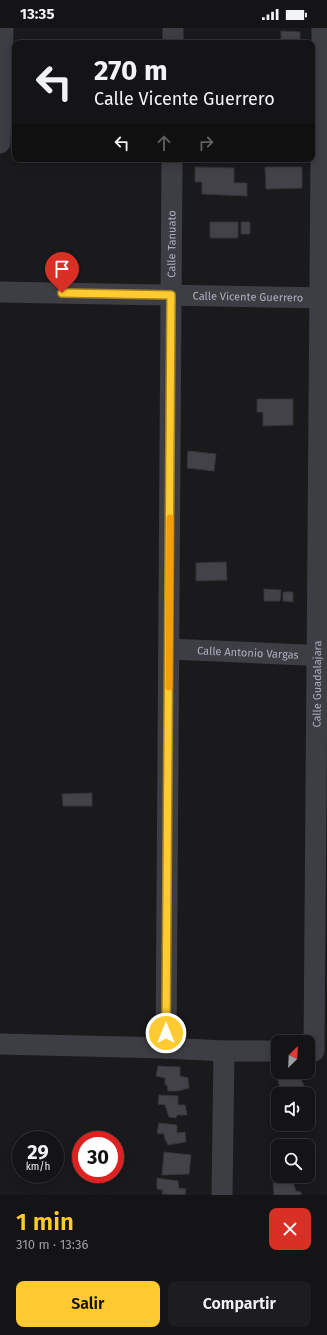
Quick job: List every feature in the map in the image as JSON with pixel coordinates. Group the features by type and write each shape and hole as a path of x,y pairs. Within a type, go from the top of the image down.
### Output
{"street":[{"path":"0,143 3,28"},
{"path":"173,28 173,40"},
{"name":"Calle Guadalajara","path":"316,1051 322,656 322,28"},
{"name":"Calle Tanuato","path":"166,1048 172,162"},
{"name":"Calle Vicente Guerrero","path":"0,292 323,298"},
{"name":"Calle Antonio Vargas","path":"169,649 322,656"},
{"path":"0,1044 224,1051 271,1051"},
{"path":"222,1195 224,1051"}],"building":[{"path":"281,31 300,32 300,40 281,40"},
{"path":"195,167 234,168 234,183 247,183 247,196 202,194 202,182 195,182"},
{"path":"265,167 302,167 302,188 266,189"},
{"path":"210,222 238,222 238,238 210,238"},
{"path":"241,222 250,222 250,234 241,234"},
{"path":"257,399 293,399 293,425 263,426 263,412 257,412"},
{"path":"188,451 216,454 214,471 187,468"},
{"path":"226,562 227,580 196,581 196,563"},
{"path":"264,589 281,590 280,601 264,601"},
{"path":"283,592 293,592 293,602 283,601"},
{"path":"92,793 92,806 63,806 62,794"},
{"path":"158,1066 180,1067 180,1076 188,1078 189,1088 178,1091 168,1091 167,1085 165,1085 165,1078 156,1076"},
{"path":"278,1079 301,1079 305,1087 280,1087"},
{"path":"159,1095 178,1096 178,1105 185,1105 187,1115 177,1115 176,1118 169,1117 165,1105 158,1104"},
{"path":"159,1123 177,1125 177,1133 185,1132 186,1142 168,1145 164,1134 157,1133"},
{"path":"164,1152 191,1155 189,1174 162,1175"},
{"path":"157,1178 178,1181 179,1188 186,1189 185,1195 162,1194 163,1190 157,1189"},
{"path":"273,1183 293,1183 296,1191 301,1192 301,1195 274,1195"}],"slow traffic":[{"path":"169,687 170,518"}],"route":[{"path":"62,293 171,295 166,1033"}]}
